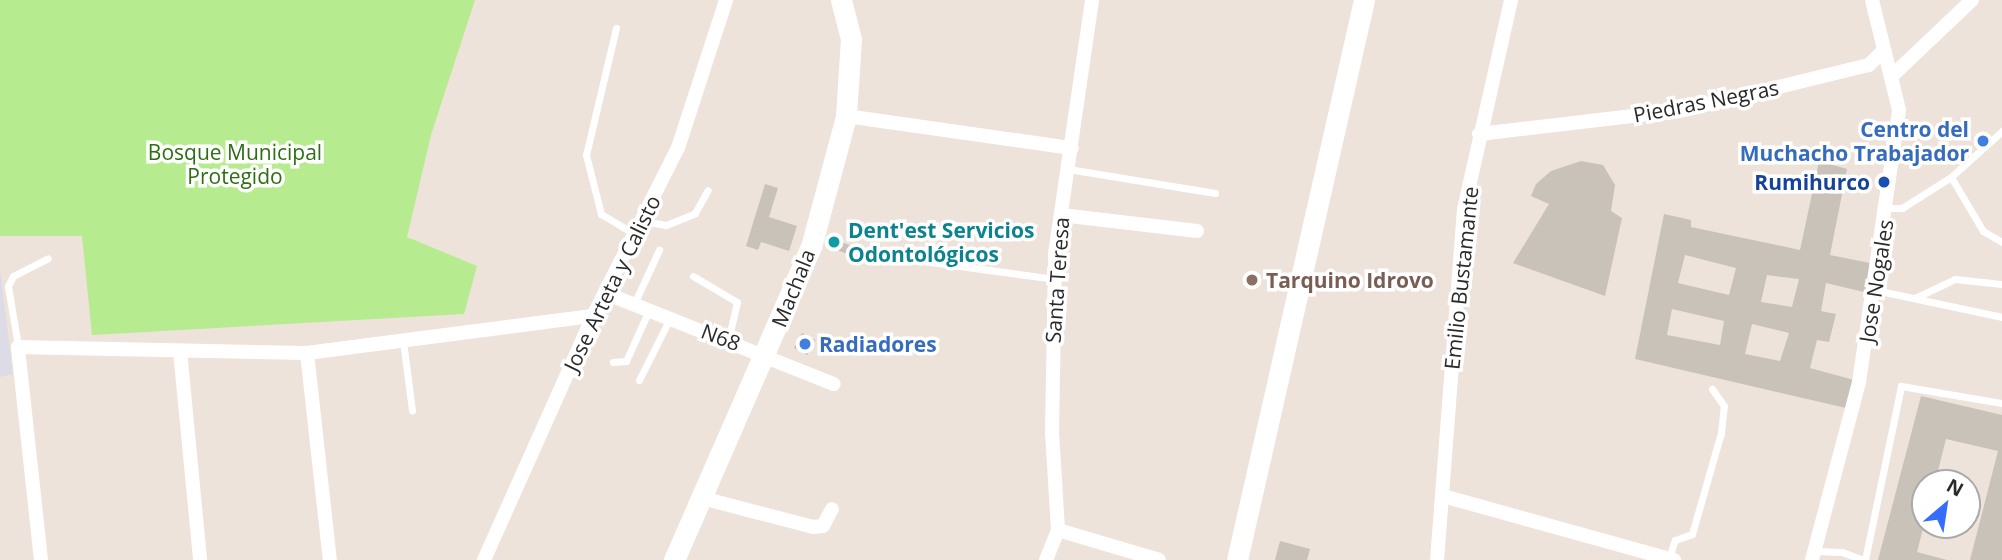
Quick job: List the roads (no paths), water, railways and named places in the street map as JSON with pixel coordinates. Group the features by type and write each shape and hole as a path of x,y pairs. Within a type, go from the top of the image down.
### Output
{"main road":[{"name":"Machala","path":"674,560 811,247 846,116 851,39 841,0"},
{"path":"1237,560 1364,0"}],"street":[{"name":"Jose Arteta y Calisto","path":"484,560 593,316 678,148 726,0"},
{"name":"Santa Teresa","path":"1046,560 1058,530 1054,279 1092,0"},
{"name":"Emilio Bustamante","path":"1437,560 1464,209 1511,0"},
{"name":"Jose Nogales","path":"1814,556 1860,382 1899,110 1893,75 1882,51 1872,0"},
{"path":"1893,75 1973,0"},
{"name":"Piedras Negras","path":"1479,134 1684,110 1869,65 1882,51"},
{"path":"846,116 1072,148"},
{"path":"1061,215 1197,231"},
{"name":"N68","path":"605,293 766,354 834,384"},
{"path":"41,560 18,347 307,353 593,316"},
{"path":"180,351 200,560"},
{"path":"307,353 330,560"},
{"path":"1443,496 1671,559"},
{"path":"702,498 813,527 823,526 832,509"},
{"path":"1058,530 1159,560"}],"lane":[{"path":"616,28 586,155 593,201 601,214 636,235"},
{"path":"1887,208 1902,208 1951,177 2002,131"},
{"path":"1068,169 1215,193"},
{"path":"1951,177 1983,231 2002,242"},
{"path":"643,221 666,225 695,213 708,190"},
{"path":"634,304 659,250"},
{"path":"18,347 8,286 13,276 48,258"},
{"path":"916,260 1054,279"},
{"path":"693,276 737,302 729,340"},
{"path":"1914,298 1955,279 2002,284"},
{"path":"1875,290 2002,317"},
{"path":"613,362 626,361 649,310"},
{"path":"639,380 670,317"},
{"path":"402,341 412,410"},
{"path":"1814,556 1842,552 1864,560 1901,386 2002,403"},
{"path":"1671,559 1675,540 1692,534 1721,433 1724,406 1712,389"}],"place":[{"name":"Centro del Muchacho Trabajador","path":"1983,141"},
{"name":"Rumihurco","path":"1884,182"},
{"name":"Dent'est Servicios Odontológicos","path":"834,242"},
{"name":"Tarquino Idrovo","path":"1252,280"},
{"name":"Radiadores","path":"805,344"}],"park label":[{"name":"Bosque Municipal Protegido","path":"235,164"}]}
